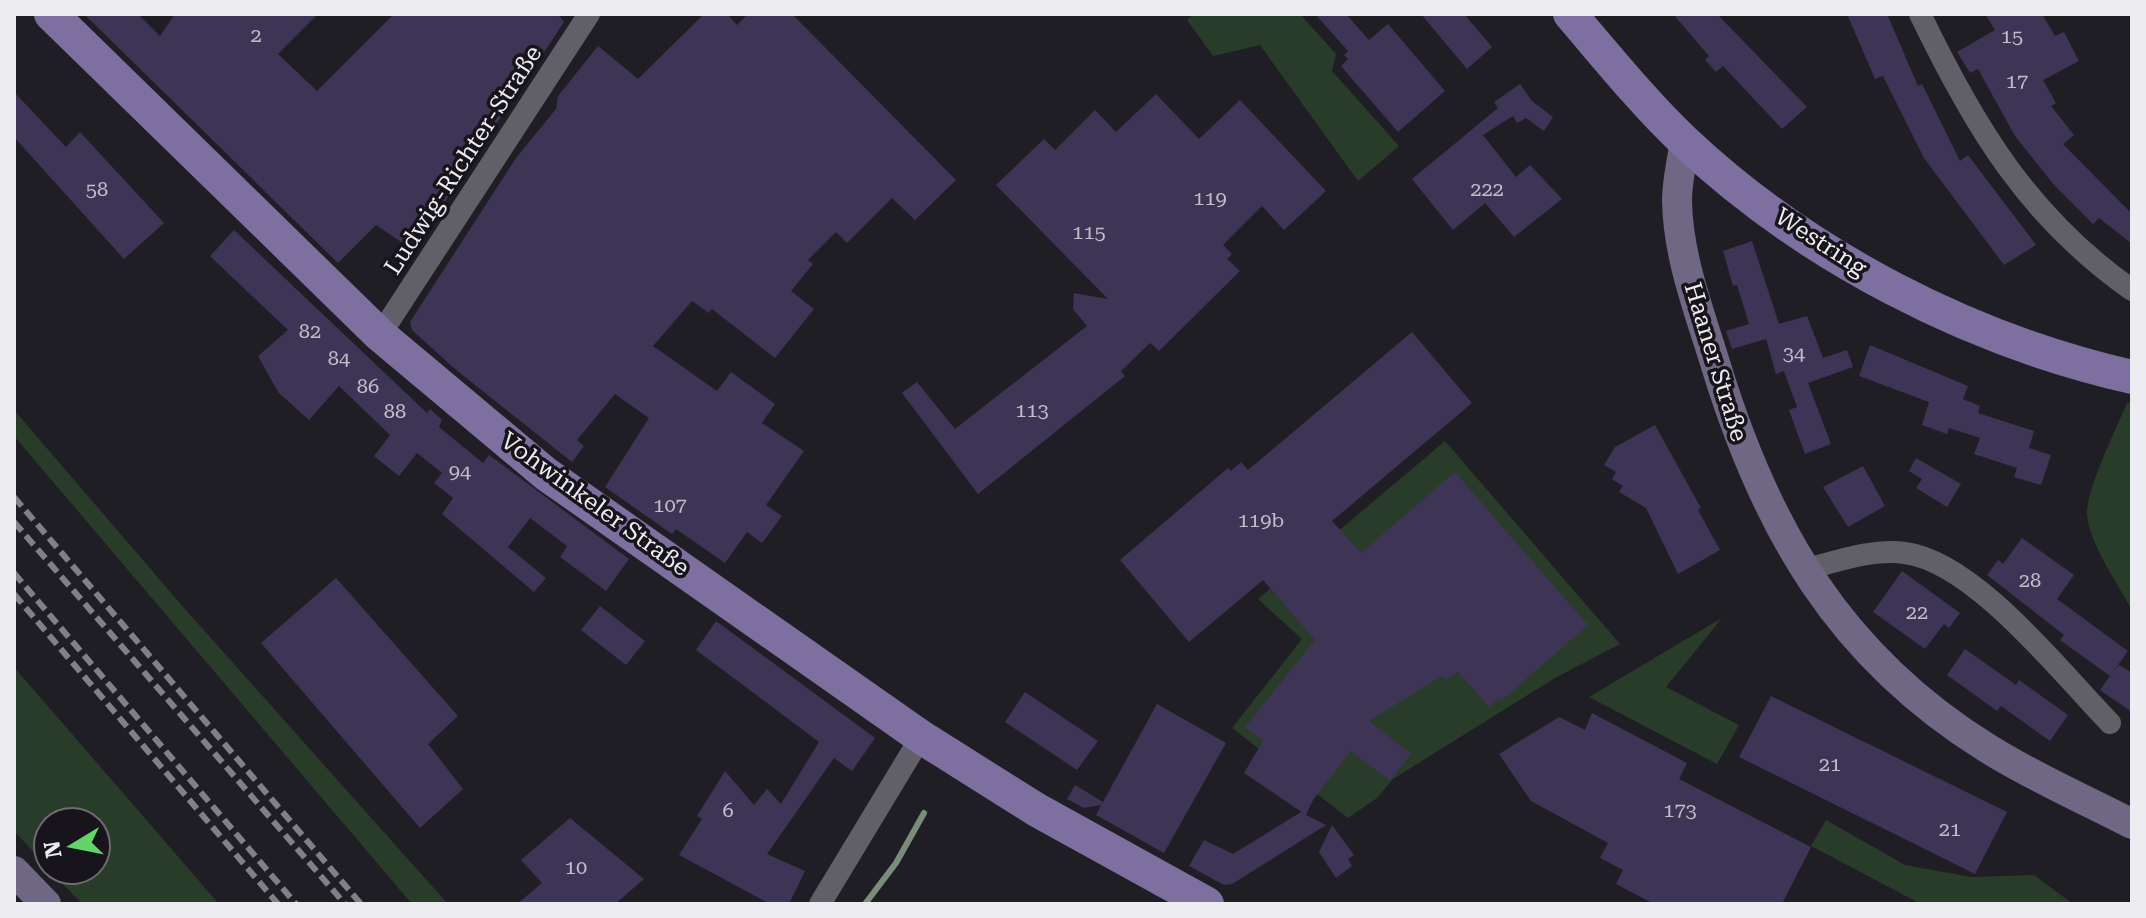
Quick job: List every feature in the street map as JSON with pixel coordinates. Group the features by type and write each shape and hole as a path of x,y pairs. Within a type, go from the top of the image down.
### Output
{"main road":[{"name":"Vohwinkeler Straße","path":"51,14 380,335 546,474 921,737 1037,810 1195,901"},
{"name":"Westring","path":"1570,14 1685,141 1807,236 1917,301 2073,363 2132,377"},
{"name":"Haaner Straße","path":"1685,141 1677,200 1686,265 1736,431 1760,490 1803,570 1878,663 1955,727 1988,749 2132,824"},
{"path":"14,871 46,904"}],"street":[{"name":"Ludwig-Richter-Straße","path":"380,335 589,14"},
{"path":"1920,14 1980,130 2033,204 2108,273 2132,290"},
{"path":"1803,570 1886,553 1904,553 1934,563 2005,614 2110,723"},
{"path":"820,904 921,737"}],"green space":[{"path":"1193,14 1301,15 1336,54 1332,71 1399,146 1358,181 1260,45 1213,56 1187,20"},
{"path":"2127,403 2132,403 2132,610 2098,550 2087,514 2097,475"},
{"path":"14,410 184,608 448,904 412,904 14,436"},
{"path":"1445,441 1620,644 1555,678 1393,779 1377,798 1348,818 1232,728 1302,639 1258,599"},
{"path":"1722,618 1666,687 1739,725 1717,764 1589,697"},
{"path":"14,667 219,904 82,904 65,886 112,886 112,806 32,806 32,850 14,831"},
{"path":"1826,820 1905,865 1971,877 2034,875 2073,904 1921,904 1811,846"}],"building":[{"path":"84,14 138,14 160,36 175,14 318,14 278,54 317,91 394,14 558,14 564,22 413,250 376,225 338,263"},
{"path":"704,14 727,14 737,25 748,14 792,14 956,180 915,220 892,198 847,243 836,232 808,260 813,264 791,291 814,309 775,358 712,309 709,313 692,301 653,346 717,391 731,372 775,404 762,423 804,451 766,505 782,516 762,543 747,532 725,563 676,529 672,534 605,487 649,418 615,394 577,440 584,446 572,462 455,369 412,330 410,322 516,158 556,109 558,96 598,46 638,79"},
{"path":"1315,14 1346,14 1369,40 1388,24 1445,91 1398,132 1341,66 1348,59 1344,55 1348,51"},
{"path":"1421,14 1464,14 1492,47 1467,69"},
{"path":"1673,14 1717,14 1807,107 1782,129 1723,66 1716,72 1705,60 1709,56"},
{"path":"1847,14 1887,14 1918,86 1922,84 1960,161 1968,155 2036,245 2004,265 1924,158 1883,76 1875,79"},
{"path":"1985,14 2042,14 2055,36 2064,32 2079,61 2043,80 2056,103 2051,106 2074,135 2063,144 2132,214 2132,244 2099,218 2093,224 2054,185 2015,136 1978,69 1970,73 1957,52 1995,30"},
{"path":"1520,84 1532,101 1553,117 1544,131 1526,118 1517,123 1513,116 1483,135 1516,177 1530,165 1562,199 1514,237 1485,203 1453,230 1412,179 1498,108 1494,102"},
{"path":"14,92 66,147 80,132 164,223 124,259 14,137"},
{"path":"1156,94 1199,139 1240,100 1326,191 1284,230 1262,206 1223,245 1232,254 1227,259 1240,271 1159,351 1150,343 1121,371 1125,376 978,494 902,393 917,382 955,429 1087,326 1073,309 1074,293 1108,299 996,185 1044,139 1055,150 1095,110 1116,132"},
{"path":"234,230 427,413 430,409 442,420 439,427 483,463 489,455 629,559 606,591 560,557 567,546 530,518 508,547 546,578 534,592 442,514 453,498 434,483 442,473 417,453 399,476 374,456 390,435 339,386 309,420 278,392 258,356 288,330 210,256"},
{"path":"1752,241 1779,324 1807,316 1823,358 1847,350 1853,367 1808,383 1831,444 1805,454 1789,410 1797,407 1784,371 1776,374 1766,339 1732,349 1726,331 1749,324 1723,251"},
{"path":"1412,332 1472,403 1332,521 1361,553 1455,472 1588,625 1501,701 1499,699 1489,707 1458,672 1446,680 1442,676 1369,721 1411,754 1390,781 1351,751 1313,800 1306,815 1244,773 1263,741 1245,727 1315,640 1263,580 1189,642 1120,560 1228,468 1231,471 1241,462 1248,470"},
{"path":"1870,345 1968,386 1963,399 1980,406 1978,413 2034,431 2029,448 2051,455 2041,485 2014,477 2017,468 1974,454 1980,438 1949,428 1947,434 1922,425 1929,402 1859,376"},
{"path":"1655,425 1701,508 1698,510 1720,550 1678,574 1646,508 1619,492 1623,486 1612,479 1616,472 1604,465 1615,447"},
{"path":"1916,458 1961,484 1947,507 1916,488 1922,479 1909,471"},
{"path":"1863,466 1885,506 1848,527 1823,487"},
{"path":"2022,538 2074,575 2057,599 2128,651 2111,675 2119,665 2132,673 2132,712 2100,690 2110,676 2060,640 2064,635 1987,575 1998,560 2003,564"},
{"path":"1902,571 1960,613 1949,628 1944,624 1925,649 1873,612"},
{"path":"336,578 458,716 428,744 463,789 420,828 261,643"},
{"path":"600,606 645,641 626,665 581,630"},
{"path":"716,621 875,738 852,771 834,758 767,854 805,871 789,904 770,904 679,855 702,819 697,816 725,771 754,805 767,789 781,804 819,742 696,650"},
{"path":"1965,649 2016,685 2019,680 2068,715 2050,741 2001,706 1997,711 1947,675"},
{"path":"1025,692 1098,741 1077,770 1005,722"},
{"path":"1771,696 2007,812 1975,874 1739,757"},
{"path":"1157,704 1226,743 1164,853 1096,815 1101,805 1084,808 1067,799 1075,785 1103,802"},
{"path":"1592,713 1687,763 1679,779 1811,847 1782,904 1654,904 1616,884 1623,870 1600,858 1608,843 1531,801 1499,754 1559,717 1585,730"},
{"path":"1301,812 1326,825 1232,884 1224,885 1189,866 1204,840 1233,854"},
{"path":"570,818 644,879 615,904 517,904 542,883 521,860"},
{"path":"1332,825 1354,855 1348,859 1352,866 1336,878 1319,852"}],"waterway":[{"path":"865,904 896,863 924,813"}],"railway":[{"path":"14,497 361,904"},
{"path":"14,522 345,904"},
{"path":"14,573 296,904"},
{"path":"14,594 278,904"}]}
